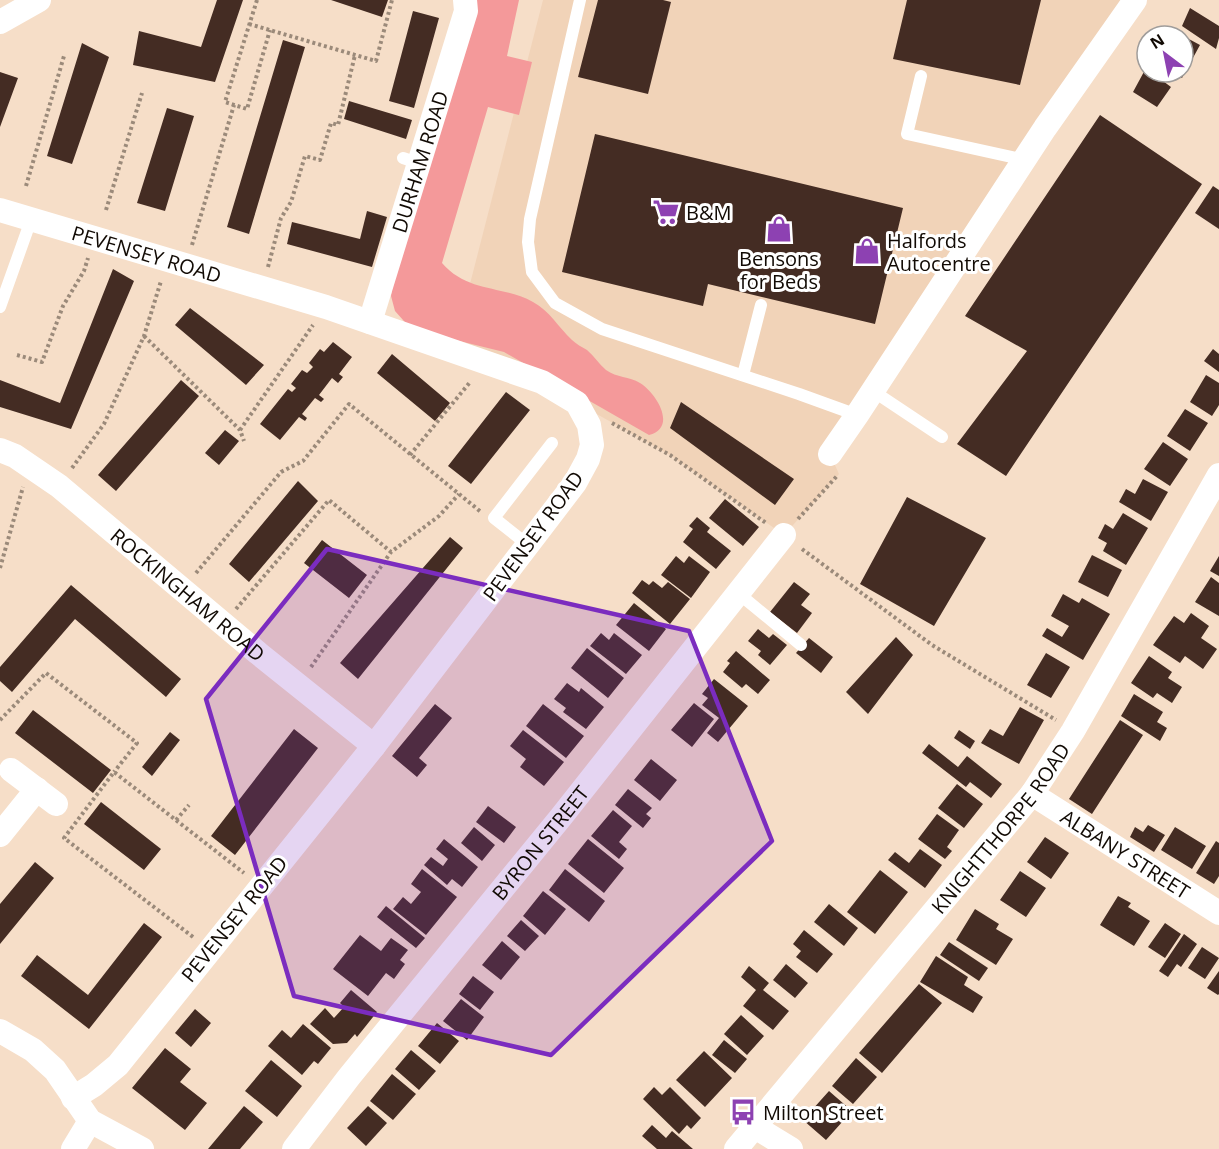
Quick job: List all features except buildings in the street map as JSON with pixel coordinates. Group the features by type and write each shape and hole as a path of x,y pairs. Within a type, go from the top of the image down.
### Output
{"street":[{"path":"0,22 39,0"},
{"name":"DURHAM ROAD","path":"370,322 410,161 466,11 465,0"},
{"path":"830,454 1025,160 1135,0"},
{"name":"PEVENSEY ROAD","path":"0,210 326,307 542,382 577,403 589,424 592,445 588,459 575,483 374,746 118,1065 94,1085 73,1098"},
{"name":"ROCKINGHAM ROAD","path":"0,450 15,456 59,486 223,624 374,746"},
{"name":"KNIGHTTHORPE ROAD","path":"736,1149 1032,794 1211,508 1219,475"},
{"name":"BYRON STREET","path":"294,1149 349,1077 561,817 784,535"},
{"path":"0,835 47,796 11,770"},
{"name":"ALBANY STREET","path":"1032,794 1219,913"},
{"path":"0,1031 33,1050 55,1070 90,1121 142,1149"},
{"path":"73,1149 90,1121"},
{"path":"756,1127 791,1149"}],"lane":[{"path":"580,0 530,219 528,242 532,272 555,303 602,328 857,415"},
{"path":"921,76 907,134 1025,160"},
{"path":"0,307 31,220"},
{"path":"743,375 761,305"},
{"path":"873,391 942,437"},
{"path":"528,545 494,518 552,443"},
{"path":"738,593 801,645"}],"path":[{"path":"257,0 225,102 246,109 270,30"},
{"path":"249,24 376,61 392,0"},
{"path":"262,288 281,218 291,202 305,156 320,160 331,123 338,125 355,55"},
{"path":"26,186 64,56"},
{"path":"106,210 142,93"},
{"path":"59,486 104,424 177,263 234,105"},
{"path":"17,355 42,362 63,306 84,271 93,238"},
{"path":"240,430 326,307"},
{"path":"144,336 240,430 244,441"},
{"path":"410,455 486,362"},
{"path":"181,589 281,472 303,461 349,404 482,512 489,504"},
{"path":"608,420 670,455 784,535 932,645 1073,731"},
{"path":"784,535 839,474 830,454"},
{"path":"0,567 22,488 39,471"},
{"path":"298,685 391,552 439,516 459,494"},
{"path":"223,624 329,500 391,552"},
{"path":"0,720 46,673 137,743 64,838 210,949"},
{"path":"114,772 261,886"},
{"path":"176,820 189,805"}],"highlighted area":[{"path":"327,549 689,631 772,841 551,1055 294,996 206,699"}],"shaded area":[{"path":"474,0 519,0 507,56 532,62 519,115 488,107 442,263 452,273 474,284 533,302 606,370 640,383 658,402 663,418 658,431 649,435 504,352 411,329 395,311 391,296 395,272"},
{"path":"543,0 1135,0 830,454 839,474 784,535 670,455 577,403 453,350"}],"place":[{"name":"B&M","path":"666,212"},
{"name":"Bensons for Beds","path":"779,229"},
{"name":"Halfords Autocentre","path":"867,251"},
{"name":"Milton Street","path":"743,1112"}]}
